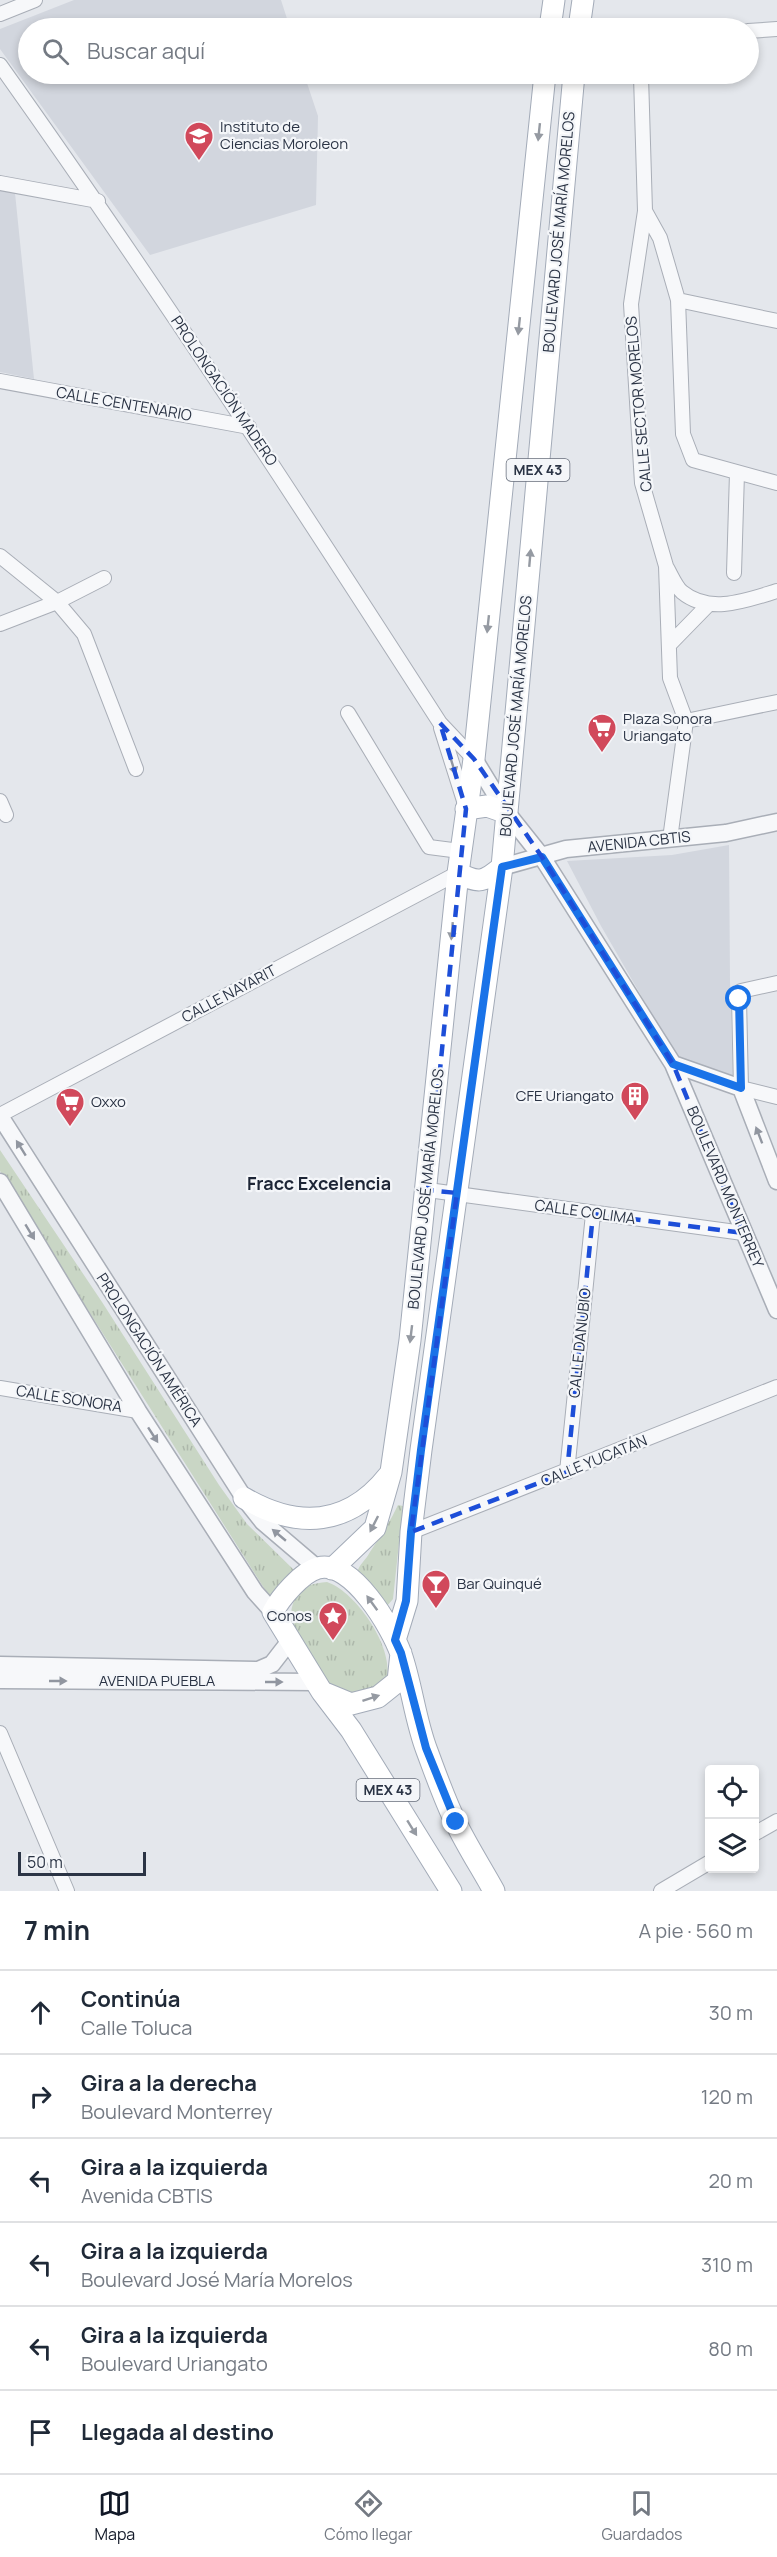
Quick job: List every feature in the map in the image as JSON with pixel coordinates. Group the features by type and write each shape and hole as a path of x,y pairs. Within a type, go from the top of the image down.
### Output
{"main road":[{"path":"551,18 554,0"},
{"path":"580,18 583,0"},
{"name":"BOULEVARD JOSÉ MARÍA MORELOS","path":"325,1569 375,1528 391,1472 428,1190 460,851 474,759 544,84"},
{"name":"BOULEVARD JOSÉ MARÍA MORELOS","path":"398,1647 406,1601 411,1532 502,867 573,84"},
{"path":"466,809 487,806 507,813"},
{"path":"458,873 472,880 487,879 502,867"},
{"path":"244,1498 265,1510 291,1518 327,1517 365,1499 380,1487 391,1472"},
{"name":"MEX 43","path":"451,1891 351,1730 318,1687 273,1612 289,1588 325,1569 348,1575 367,1596 389,1627 398,1647 426,1748 456,1822 494,1891"},
{"name":"MEX 43","path":"318,1687 351,1704 378,1697 398,1681 398,1647"}],"street":[{"path":"0,14 35,0"},
{"path":"759,30 777,29"},
{"name":"PROLONGACIÓN MADERO","path":"0,65 98,201 249,427 440,723 474,759"},
{"name":"CALLE SECTOR MORELOS","path":"641,84 645,211 631,304 642,483 666,566 670,678 686,721 670,839"},
{"path":"0,183 98,201"},
{"path":"645,211 660,238 678,300 683,434 693,460 777,483"},
{"path":"678,300 777,321"},
{"name":"CALLE CENTENARIO","path":"0,381 249,427"},
{"path":"734,573 737,473"},
{"path":"0,556 57,602 84,634 136,769"},
{"path":"666,566 681,592 708,605 741,602 777,591"},
{"path":"0,624 57,602 104,578"},
{"path":"669,645 708,605"},
{"path":"686,721 777,702"},
{"path":"348,714 429,847 460,851"},
{"name":"PROLONGACIÓN MADERO","path":"440,723 466,809"},
{"name":"BOULEVARD MONTERREY","path":"474,759 507,813 542,857 673,1064 777,1310"},
{"path":"0,801 6,815"},
{"name":"AVENIDA CBTIS","path":"502,867 566,849 726,833 777,822"},
{"name":"CALLE NAYARIT","path":"0,1115 458,873"},
{"path":"777,983 741,991 739,999 741,1088 777,1181"},
{"path":"673,1064 741,1088 777,1097"},
{"path":"690,1104 692,1089 700,1080 713,1078"},
{"name":"PROLONGACIÓN AMÉRICA","path":"0,1115 244,1498 263,1522 325,1569"},
{"path":"0,1182 138,1411 255,1592 273,1612"},
{"name":"CALLE COLIMA","path":"428,1190 743,1233"},
{"name":"CALLE DANUBIO","path":"567,1472 593,1214"},
{"name":"CALLE YUCATÁN","path":"411,1532 777,1387"},
{"name":"CALLE SONORA","path":"0,1388 138,1411"},
{"name":"AVENIDA PUEBLA","path":"0,1665 258,1670 272,1664 290,1642"},
{"name":"AVENIDA PUEBLA","path":"0,1680 318,1687"},
{"path":"0,1733 67,1891"},
{"path":"759,1831 777,1821"},
{"path":"661,1891 705,1865"}],"highlighted area":[{"path":"440,723 474,759 542,857 673,1064 743,1233 593,1214 567,1472 411,1532 457,1193 428,1190 466,809"}],"shaded area":[{"name":"Instituto de Ciencias Moroleon","path":"74,0 281,0 287,18 28,18"},
{"name":"Instituto de Ciencias Moroleon","path":"18,22 18,74 0,49 0,29"},
{"name":"Instituto de Ciencias Moroleon","path":"25,84 307,84 318,116 316,205 150,255"},
{"path":"0,190 15,193 34,379 0,372"},
{"path":"729,845 733,1078 680,1063 601,926 567,861 672,855"}],"green space":[{"path":"0,1150 102,1302 219,1485 247,1524 297,1573 290,1576 269,1596 0,1171"},
{"path":"398,1505 403,1506 393,1599 387,1606 357,1573"},
{"path":"327,1582 352,1599 374,1628 387,1662 387,1677 382,1690 335,1696 290,1621 293,1604 299,1592 310,1585"}],"place":[{"name":"Instituto de Ciencias Moroleon","path":"199,162"},
{"name":"Plaza Sonora Uriangato","path":"602,754"},
{"name":"CFE Uriangato","path":"635,1122"},
{"name":"Oxxo","path":"70,1128"},
{"name":"Bar Quinqué","path":"436,1610"},
{"name":"Conos","path":"333,1642"}],"district":[{"name":"Fracc Excelencia","path":"319,1184"}],"route":[{"path":"456,1822 426,1748 401,1653 395,1640 406,1601 411,1532 421,1450 502,867 542,857 673,1064 741,1088 739,999"}]}
